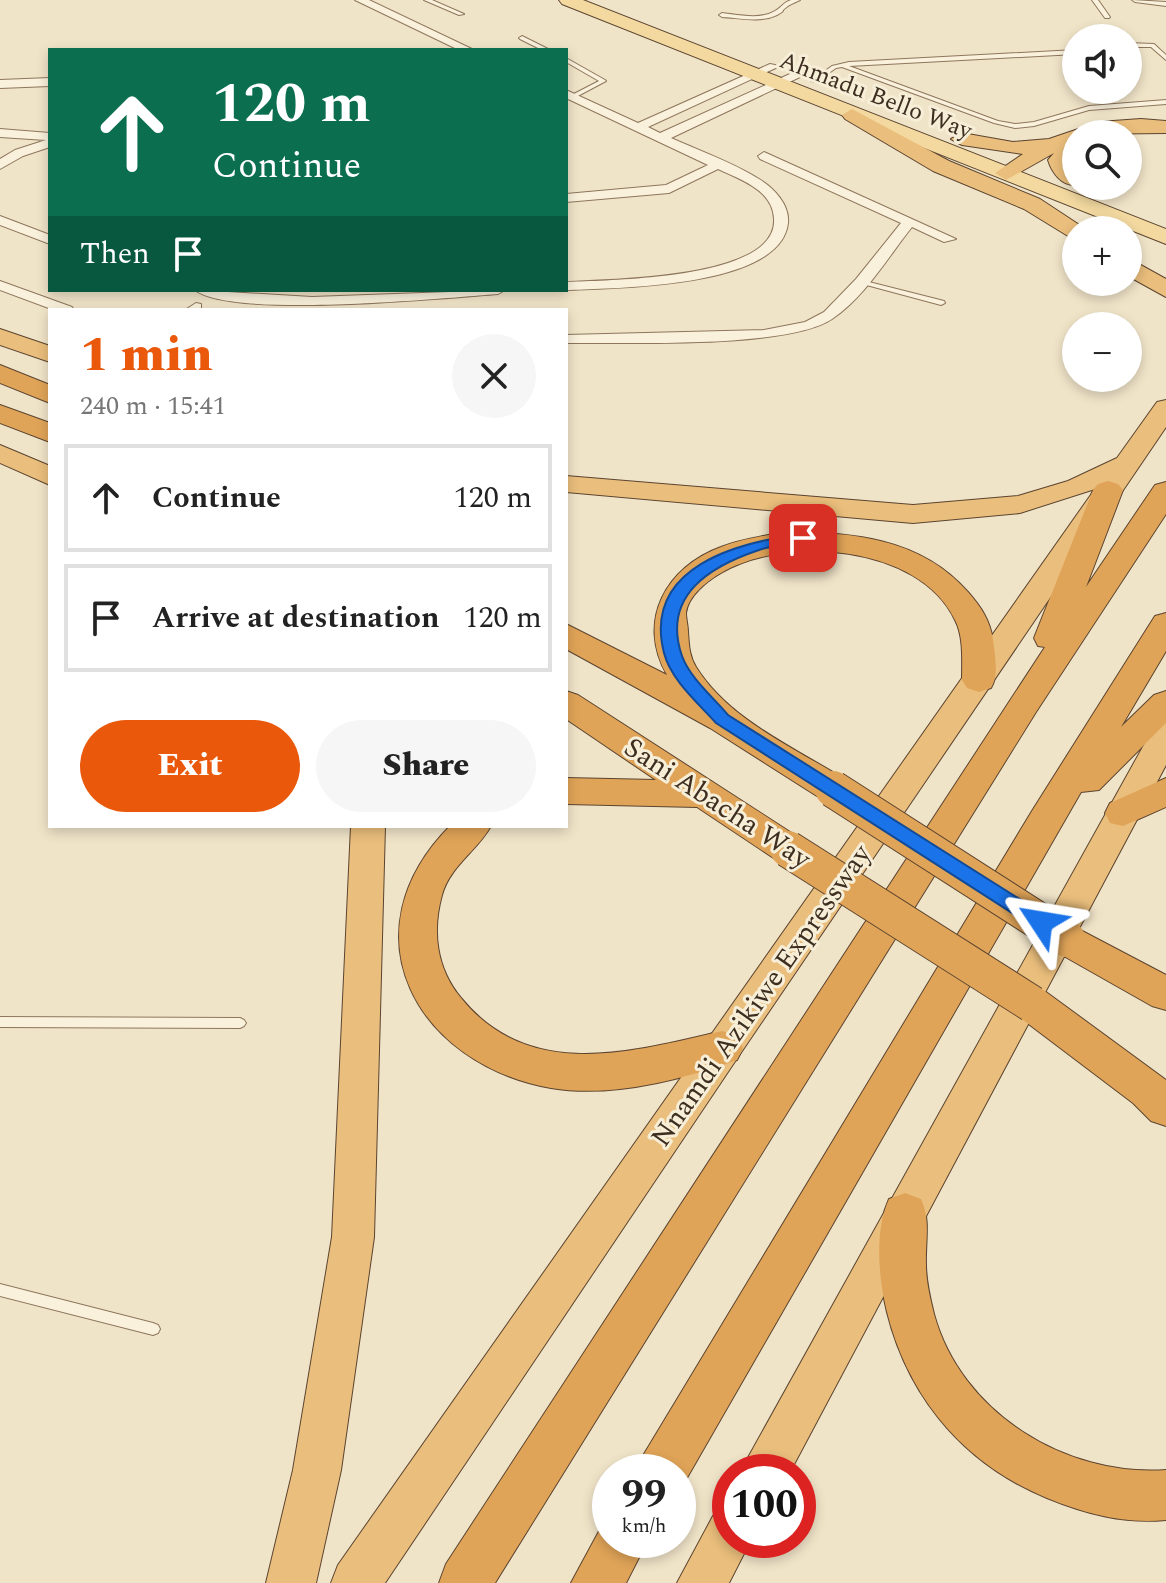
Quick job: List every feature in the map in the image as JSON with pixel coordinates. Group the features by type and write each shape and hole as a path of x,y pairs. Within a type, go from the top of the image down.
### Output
{"highway":[{"path":"852,115 941,166 1011,194 1062,223"},
{"path":"1142,125 1166,127"},
{"path":"1142,135 1166,135"},
{"path":"962,139 1013,148 1062,144"},
{"path":"1015,167 1062,147"},
{"path":"1142,274 1166,290"},
{"path":"0,337 48,353"},
{"path":"0,373 48,394"},
{"name":"Nnamdi Azikiwe Expressway","path":"356,1583 1166,408"},
{"path":"0,413 48,432"},
{"path":"0,453 48,476"},
{"path":"568,484 913,514 1020,504 1117,477"},
{"path":"1024,704 1117,477"},
{"name":"Nnamdi Azikiwe Expressway","path":"465,1583 1024,704 1166,491"},
{"path":"722,719 683,674 673,654 669,620 676,599 690,580 709,564 760,544 803,538 859,545 903,558 936,577 969,613 977,635 979,680"},
{"path":"673,1454 1045,821 1166,624"},
{"path":"568,636 722,719 1067,939 1166,994"},
{"path":"1045,821 1166,703"},
{"name":"Sani Abacha Way","path":"568,704 1032,1004 1148,1090 1166,1108"},
{"path":"774,1454 1166,734"},
{"path":"568,791 706,794"},
{"path":"1123,813 1166,791"},
{"path":"291,1583 317,1470 353,1237 368,828"},
{"path":"470,828 451,843 429,874 416,924 419,968 449,1017 487,1047 529,1065 574,1073 609,1072 722,1048"},
{"path":"905,1213 904,1279 914,1325 929,1364 957,1409 1010,1456 1077,1486 1146,1498 1166,1495"},
{"path":"597,1583 612,1558"},
{"path":"702,1583 716,1558"}],"main road":[{"name":"Ahmadu Bello Way","path":"568,0 754,75 805,78 962,139 1166,237"},
{"name":"Ahmadu Bello Way","path":"609,0 775,75 852,115 1015,167 1062,178"},
{"name":"Ahmadu Bello Way","path":"1124,200 1166,217"}],"street":[{"path":"368,1 464,48"},
{"path":"640,126 754,75"},
{"path":"662,137 775,75"},
{"path":"0,84 48,82"},
{"path":"568,286 708,273 738,265 765,252 781,234 782,213 772,195 754,181 569,96"},
{"path":"0,133 48,140"},
{"path":"0,165 48,141"},
{"path":"764,156 949,239"},
{"path":"568,198 669,189 719,164"},
{"path":"0,220 48,239"},
{"path":"568,339 792,331 829,315 861,282 908,223"},
{"path":"0,285 62,308"},
{"path":"252,293 364,304 479,292"}],"lane":[{"path":"427,0 461,14"},
{"path":"722,15 772,16 781,13 787,3 797,0"},
{"path":"1095,0 1107,17"},
{"path":"1135,0 1166,4"},
{"path":"522,38 542,48"},
{"path":"1142,45 1152,45 1166,58"},
{"path":"805,78 841,65 1062,53"},
{"path":"568,61 603,81 569,96"},
{"path":"841,65 1015,126 1099,107 1166,102"},
{"path":"861,282 941,303"},
{"path":"0,1022 240,1023"},
{"path":"0,1290 153,1329"}],"route":[{"path":"803,538 760,544 726,556 709,564 690,580 676,599 669,620 673,654 683,674 722,719 1041,922"}]}
